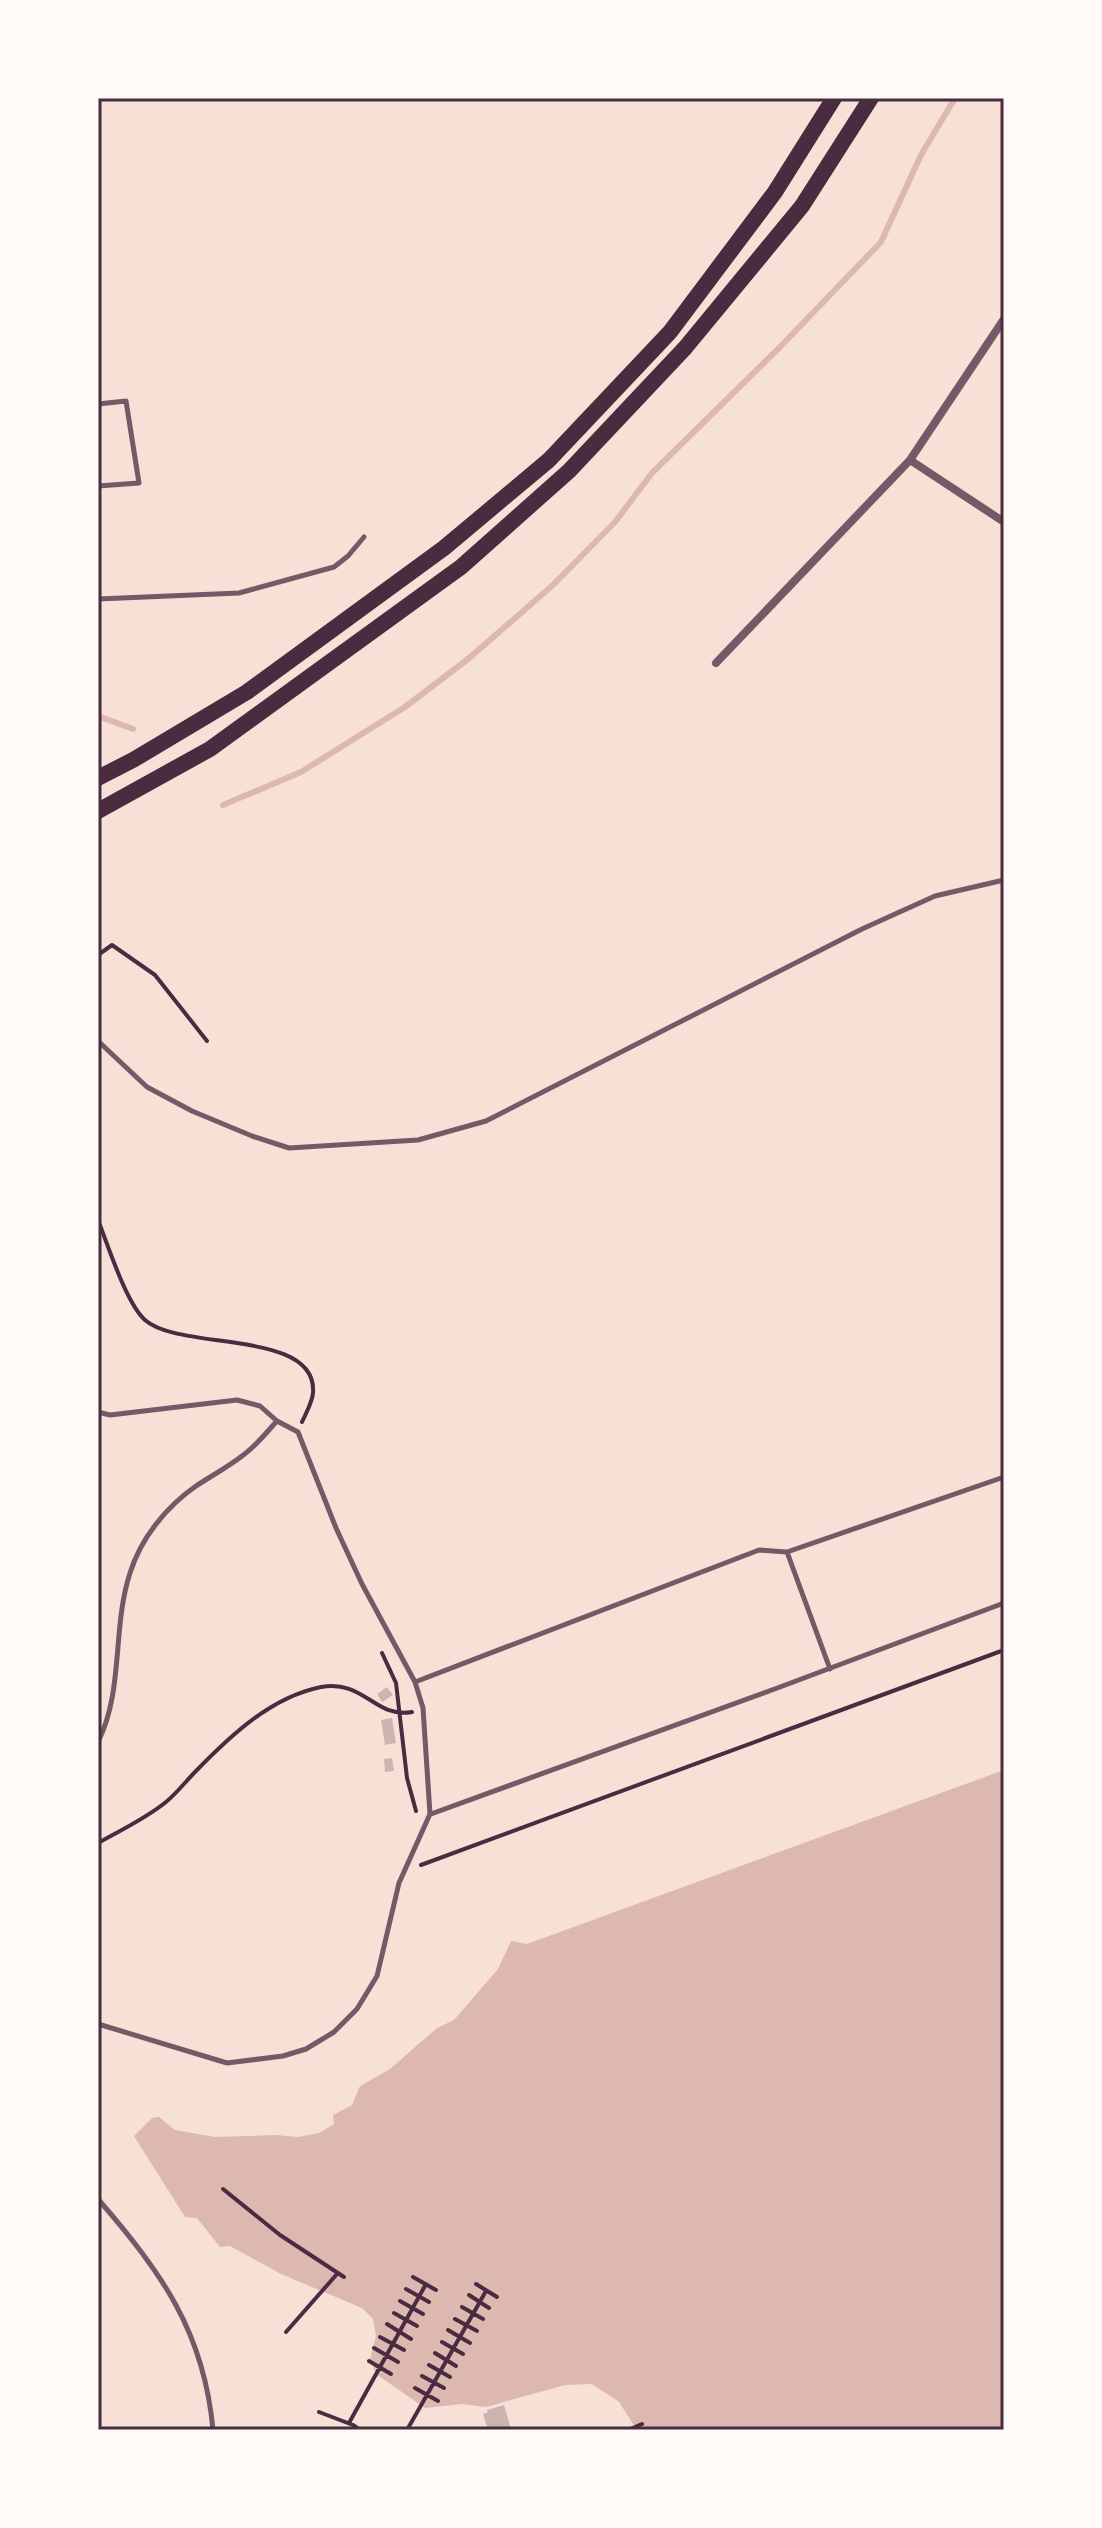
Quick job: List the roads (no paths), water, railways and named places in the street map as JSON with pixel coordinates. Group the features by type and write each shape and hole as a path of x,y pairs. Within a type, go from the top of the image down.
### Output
{"main road":[{"path":"98,778 247,692 444,548 549,460 670,332 775,192 834,98"},
{"path":"98,811 210,749 461,567 569,471 685,348 802,206 871,98"}],"street":[{"path":"716,663 910,460 1004,319"},
{"path":"910,460 1004,522"}],"lane":[{"path":"98,404 126,401 139,483 98,486"},
{"path":"98,599 239,593 334,567 364,537"},
{"path":"98,1041 147,1087 192,1111 289,1148 418,1140 486,1121 834,943 935,896 1004,880"},
{"path":"98,1412 110,1415 237,1400 260,1406 277,1421 298,1432 336,1528 415,1682 423,1708 430,1814 403,1872 377,1976 357,2009 334,2032 306,2049 283,2056 227,2063 98,2024"},
{"path":"98,1742 106,1726 115,1681 130,1573 146,1539 166,1511 192,1489 243,1456 277,1421"},
{"path":"415,1682 759,1550 787,1552 1004,1477"},
{"path":"787,1552 830,1669"},
{"path":"430,1814 1004,1603"},
{"path":"98,2199 151,2264 182,2315 197,2349 211,2404 213,2430"}],"waterway":[{"path":"223,805 301,772 405,707 468,659 553,585 615,522 652,473 881,242 921,155 955,98"},
{"path":"98,716 133,729"}]}
